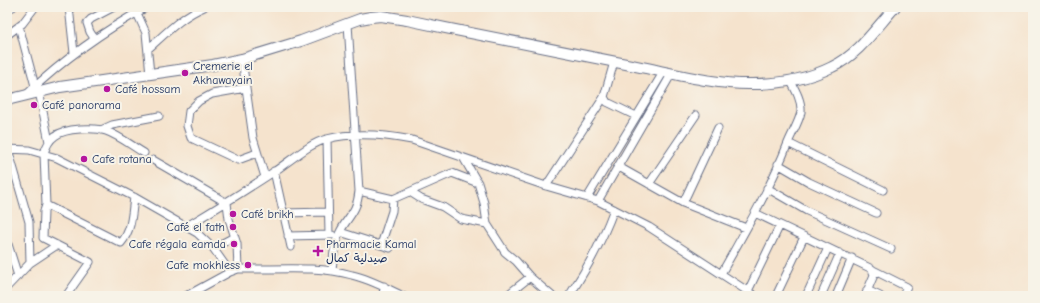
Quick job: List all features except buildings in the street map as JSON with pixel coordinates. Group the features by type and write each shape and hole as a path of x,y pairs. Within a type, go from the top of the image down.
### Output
{"street":[{"path":"7,8 13,7"},
{"path":"7,35 19,26 35,7"},
{"path":"69,7 74,53"},
{"path":"94,38 87,23 114,7"},
{"path":"7,100 27,94 37,89 74,53 94,38 147,7"},
{"path":"148,49 180,20 191,12 204,7"},
{"path":"37,89 213,65 242,59 348,24 371,17 381,16 394,17 668,72 738,84 753,84 790,80 815,74 832,67 844,60 865,41 895,7"},
{"path":"137,13 146,33 150,74"},
{"path":"332,271 335,247 339,234 357,206 359,191 348,24"},
{"path":"19,26 37,89 49,142"},
{"path":"242,59 253,138 265,177"},
{"path":"546,186 604,97 614,62"},
{"path":"587,198 636,116 668,72"},
{"path":"598,201 619,167 668,72"},
{"path":"721,274 755,213 801,112 798,96 790,80"},
{"path":"246,88 212,94 199,101 190,111 187,126 191,138 238,160 258,153"},
{"path":"604,97 607,102 636,116"},
{"path":"649,184 696,115"},
{"path":"101,130 112,125 159,116"},
{"path":"683,203 718,128"},
{"path":"43,238 44,211 46,205 44,154 46,146 54,136 64,132 91,129 101,130 112,133 144,153"},
{"path":"187,226 227,203 313,145 327,139 356,136 394,136 412,140 546,186 598,201 649,227 755,296"},
{"path":"327,139 328,235"},
{"path":"788,143 883,190"},
{"path":"30,263 29,222 7,149 29,150 44,154 76,167 187,226 213,248 230,272"},
{"path":"464,159 478,182 484,203 487,224 505,252 552,296"},
{"path":"153,160 227,203 236,244 238,269"},
{"path":"778,164 809,182 876,213"},
{"path":"619,167 683,203 746,228"},
{"path":"274,171 291,247"},
{"path":"359,191 393,199 452,173 478,182"},
{"path":"767,188 807,211 891,249"},
{"path":"410,192 421,199 443,207 461,219 487,224"},
{"path":"46,205 121,243 126,238 131,223 134,197"},
{"path":"381,245 392,211 393,199"},
{"path":"569,296 608,227 614,209"},
{"path":"284,213 328,212"},
{"path":"755,213 852,258 907,287 903,296"},
{"path":"748,291 780,225"},
{"path":"288,236 339,234 390,248"},
{"path":"213,248 234,237"},
{"path":"776,296 804,237"},
{"path":"30,240 43,238 90,262 66,296"},
{"path":"7,241 18,276"},
{"path":"7,287 30,263 57,245"},
{"path":"806,296 828,248"},
{"path":"821,296 840,253"},
{"path":"836,296 852,258"},
{"path":"186,296 238,269 292,268 332,271 364,278 403,296"},
{"path":"873,270 874,275 866,293 880,296"},
{"path":"506,296 530,277"},
{"path":"383,296 384,286"}],"place":[{"name":"Cremerie el Akhawayain","path":"185,73"},
{"name":"Café hossam","path":"107,89"},
{"name":"Café panorama","path":"34,105"},
{"name":"Cafe rotana","path":"84,159"},
{"name":"Café brikh","path":"233,214"},
{"name":"Café el fath","path":"233,227"},
{"name":"Cafe régala eamda","path":"234,244"},
{"name":"Pharmacie Kamal صيدلية كمال","path":"318,251"},
{"name":"Cafe mokhless","path":"248,265"}]}
